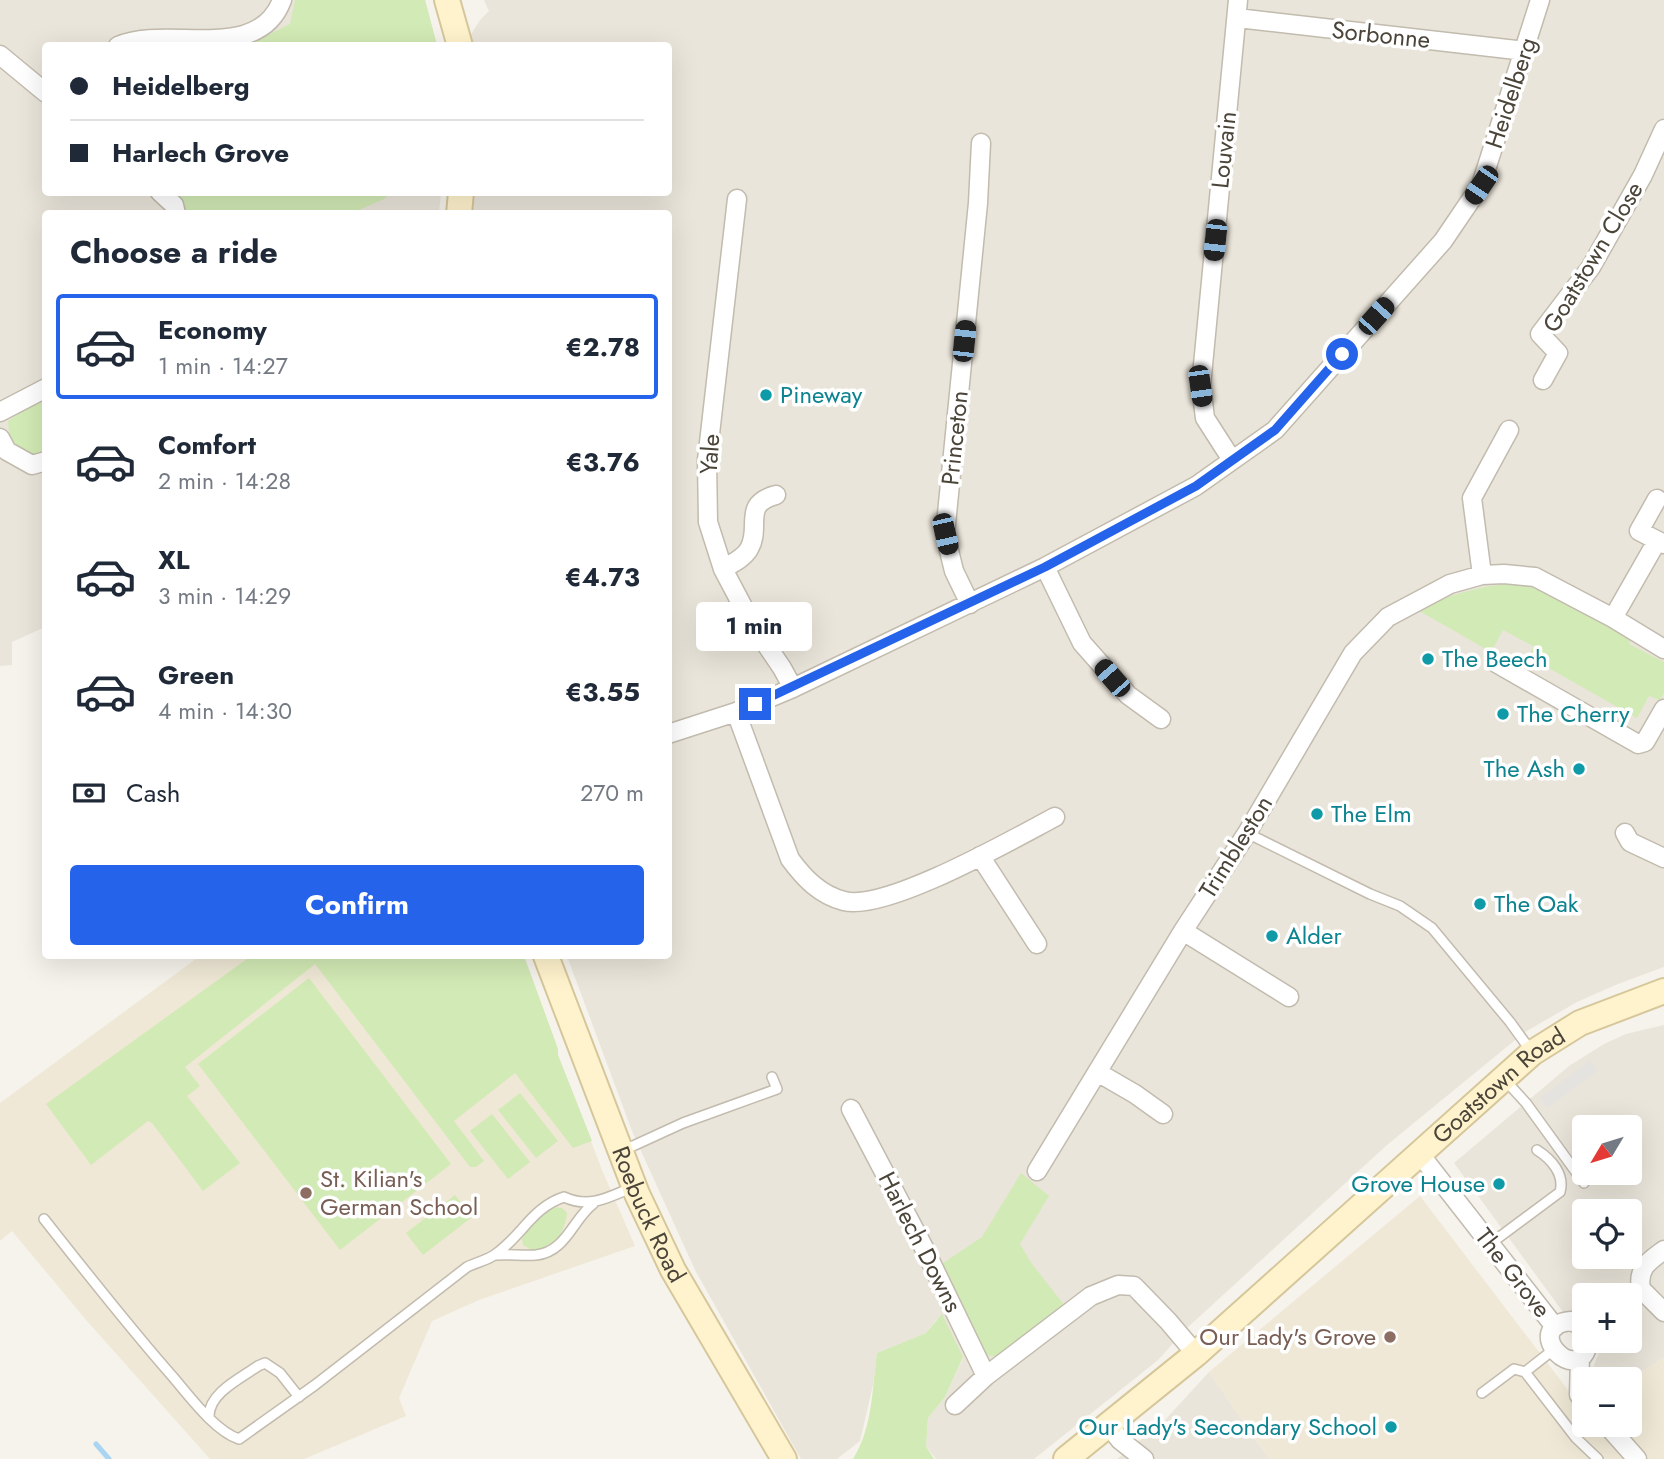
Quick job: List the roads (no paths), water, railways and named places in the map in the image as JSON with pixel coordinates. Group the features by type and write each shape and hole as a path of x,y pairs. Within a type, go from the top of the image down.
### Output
{"main road":[{"path":"450,1 459,42"},
{"name":"Roebuck Road","path":"547,959 633,1187 673,1270 784,1459"},
{"name":"Goatstown Road","path":"1066,1459 1196,1354 1532,1053 1580,1023 1664,991"}],"street":[{"path":"125,42 153,39 225,39 250,34 266,24 276,13 282,0"},
{"name":"Louvain","path":"1232,460 1205,418 1200,386 1238,0"},
{"name":"Heidelberg","path":"672,733 736,712 793,688 1045,567 1196,486 1275,430 1444,241 1481,185 1540,0"},
{"name":"Sorbonne","path":"1237,18 1525,51"},
{"path":"0,55 42,90"},
{"name":"Goatstown Close","path":"1542,380 1558,353 1540,334 1591,267 1643,176 1664,129"},
{"name":"Princeton","path":"970,604 954,571 945,534 978,203 981,143"},
{"path":"164,196 174,205 175,210"},
{"name":"Yale","path":"737,199 707,460 708,522 723,569 751,622 793,688"},
{"path":"0,412 42,390"},
{"path":"1482,575 1472,498 1509,430"},
{"path":"0,438 7,451 32,465 42,462"},
{"path":"723,569 741,558 750,548 755,509 764,498 776,495"},
{"path":"1613,618 1660,542 1639,531 1657,499"},
{"path":"1045,567 1082,643 1128,695 1161,719"},
{"name":"Trimbleston","path":"1037,1171 1183,931 1247,833 1353,653 1388,617 1450,584 1482,575 1504,573 1535,578 1613,618 1664,649"},
{"path":"1496,663 1638,744 1645,742 1664,709"},
{"path":"736,712 790,859 802,876 819,890 844,901 864,902 890,897 980,856 1055,817"},
{"path":"1625,833 1630,842 1664,859"},
{"path":"980,856 1037,944"},
{"path":"1183,931 1289,997"},
{"path":"1097,1072 1163,1114"},
{"name":"Harlech Downs","path":"851,1109 924,1248 986,1376"},
{"name":"The Grove","path":"1419,1153 1555,1327"},
{"path":"1638,1283 1641,1269 1664,1250"},
{"path":"955,1405 986,1376 1091,1296 1118,1285 1134,1286 1196,1354"},
{"path":"1642,1298 1664,1312"},
{"name":"The Grove","path":"1572,1321 1555,1327 1551,1338 1553,1350 1568,1360 1580,1357"},
{"path":"1580,1367 1580,1357 1583,1353"},
{"path":"1109,1426 1120,1440 1144,1459"},
{"path":"1618,1437 1637,1459"}],"lane":[{"path":"1247,833 1400,906 1432,928 1510,1022 1532,1053"},
{"path":"619,1152 683,1123 777,1089 772,1077"},
{"path":"1503,1078 1526,1103 1572,1166"},
{"path":"1490,1244 1560,1192 1563,1183 1558,1172 1549,1158 1536,1150"},
{"path":"44,1219 132,1330 209,1416 229,1436 239,1439 299,1397 467,1267 495,1255 538,1255 547,1251 565,1240 583,1212 595,1203 633,1187"},
{"path":"495,1255 535,1214 553,1200 564,1197 582,1204 595,1203"},
{"path":"1525,1372 1553,1350"},
{"path":"209,1416 209,1407 215,1398 265,1363 280,1373 299,1397"},
{"path":"1482,1393 1514,1369 1525,1372 1576,1438 1598,1459"}],"waterway":[{"path":"96,1444 109,1459"}],"place":[{"name":"Pineway","path":"766,395"},
{"name":"The Beech","path":"1428,659"},
{"name":"The Cherry","path":"1503,714"},
{"name":"The Ash","path":"1579,769"},
{"name":"The Elm","path":"1317,814"},
{"name":"The Oak","path":"1480,904"},
{"name":"Alder","path":"1272,936"},
{"name":"Grove House","path":"1499,1184"},
{"name":"St. Kilian's German School","path":"306,1193"},
{"name":"Our Lady's Grove","path":"1390,1337"},
{"name":"Our Lady's Secondary School","path":"1391,1427"}]}
